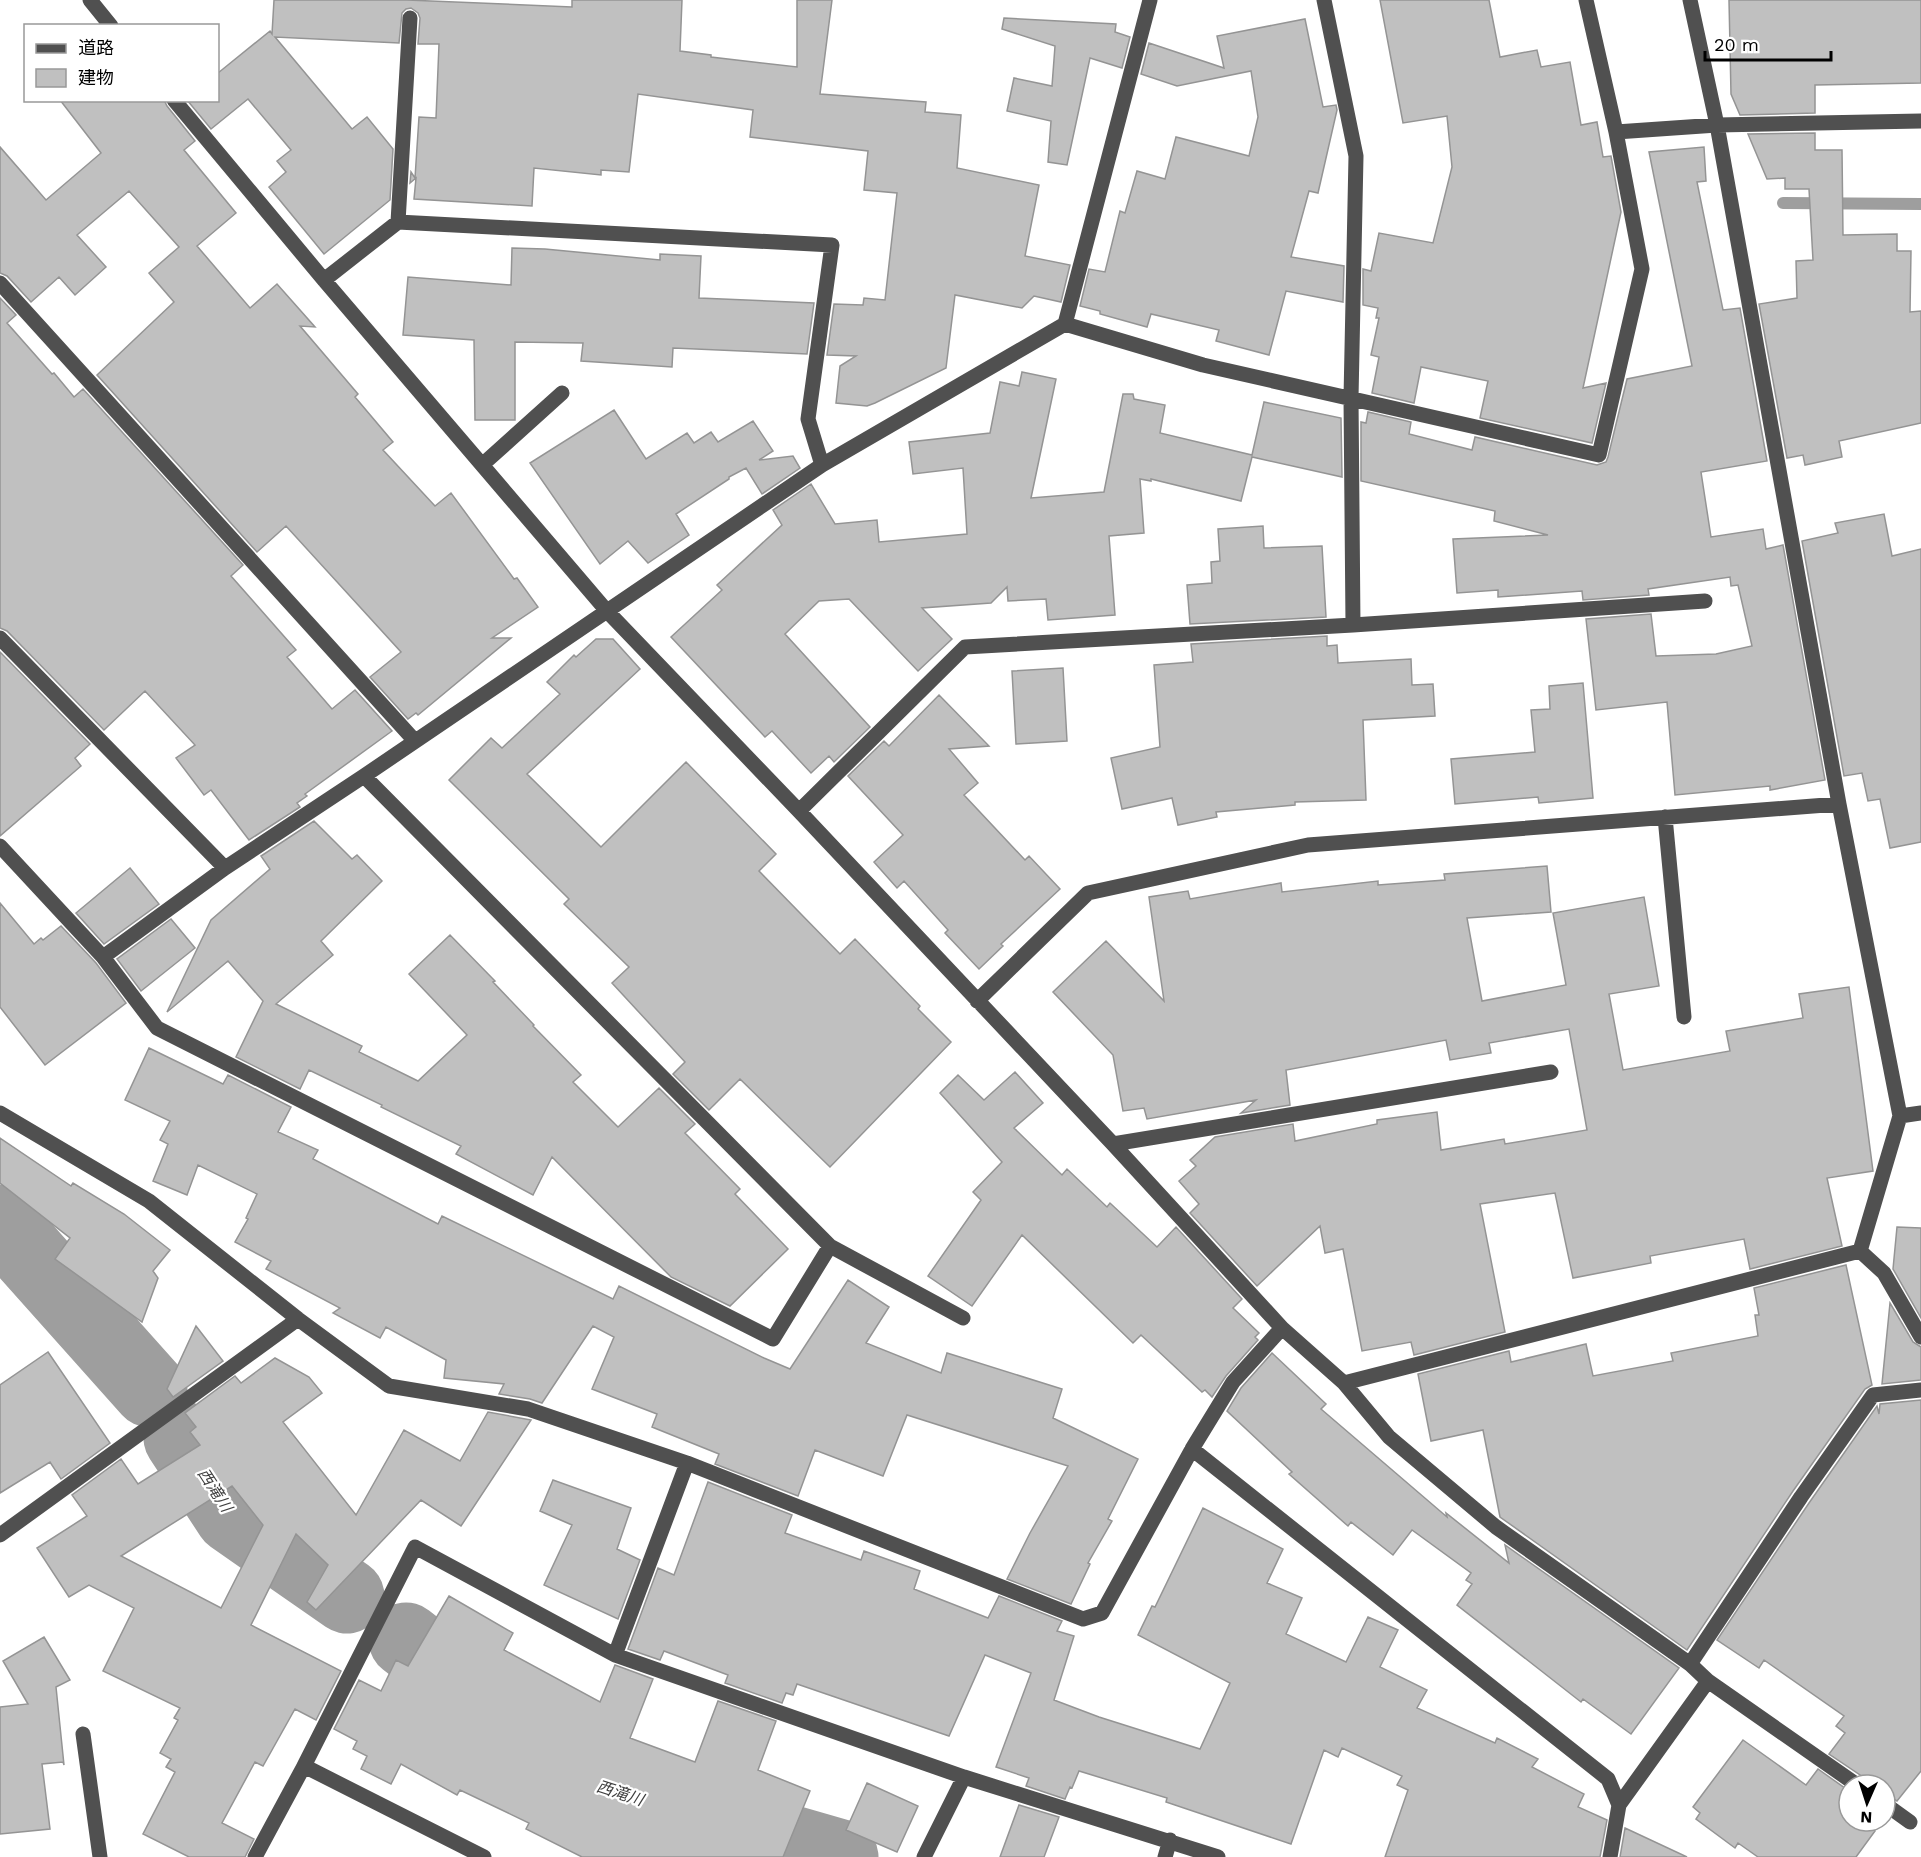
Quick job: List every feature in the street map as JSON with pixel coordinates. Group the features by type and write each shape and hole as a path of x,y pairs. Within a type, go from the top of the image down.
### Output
{"street":[{"path":"90,0 109,24"},
{"path":"103,957 225,868 822,465 1065,324 1150,0"},
{"path":"1324,0 1356,156 1351,398 1353,625"},
{"path":"1065,324 1203,364 1599,454 1642,269 1616,132 1586,0"},
{"path":"1690,0 1717,125 1839,804 1900,1116 1860,1251"},
{"path":"398,222 410,18"},
{"path":"176,102 324,280 606,610 1113,1144 1282,1328 1344,1383 1389,1437 1496,1527 1690,1664 1708,1681 1840,1773"},
{"path":"1616,132 1717,125 1921,121"},
{"path":"324,280 398,222 832,245 808,419 822,465"},
{"path":"0,283 415,741"},
{"path":"482,465 562,393"},
{"path":"799,811 965,647 1353,625 1705,601"},
{"path":"0,638 225,868"},
{"path":"364,776 830,1246 963,1318"},
{"path":"977,1001 1088,893 1308,845 1839,804"},
{"path":"1665,817 1684,1017"},
{"path":"0,846 103,957 157,1028 773,1338 830,1246"},
{"path":"1113,1144 1551,1072"},
{"path":"0,1113 149,1201 389,1386 528,1409 687,1463 1083,1619 1102,1613 1192,1449 1233,1382 1282,1328"},
{"path":"1900,1116 1921,1113"},
{"path":"1860,1251 1884,1273 1921,1337"},
{"path":"1344,1383 1860,1251"},
{"path":"0,1535 298,1318"},
{"path":"1690,1664 1801,1497 1873,1395 1921,1390"},
{"path":"1192,1449 1608,1779 1619,1804"},
{"path":"615,1655 687,1463"},
{"path":"255,1857 416,1547 615,1655 964,1776 1218,1857"},
{"path":"1610,1857 1619,1804 1708,1681"},
{"path":"83,1734 100,1857"},
{"path":"304,1766 484,1857"},
{"path":"924,1857 964,1776"},
{"path":"1897,1813 1910,1822"},
{"path":"1165,1857 1170,1840"}],"building":[{"path":"274,0 407,0 572,7 572,0 682,0 680,51 797,67 797,0 832,0 820,94 926,102 925,112 961,115 957,168 1039,185 1025,256 1070,265 1061,302 1034,296 1022,308 955,295 946,368 867,406 836,403 840,366 856,356 827,355 834,304 863,305 864,298 885,300 897,193 864,190 868,151 750,137 753,110 638,94 629,172 601,170 601,175 534,168 532,206 414,199 416,178 410,183 411,172 415,178 419,117 436,118 439,44 418,44 420,18 418,13 411,8 402,13 399,43 275,37 352,129 367,117 393,149 390,200 324,254 269,187 286,172 277,161 291,150 248,99 211,129 189,102 219,102 219,72 270,31 272,34"},
{"path":"1380,0 1489,0 1500,57 1537,50 1541,67 1570,62 1581,125 1597,122 1603,157 1611,156 1621,212 1583,388 1606,383 1592,443 1480,418 1488,381 1421,367 1414,403 1372,393 1379,357 1371,355 1379,318 1376,318 1378,308 1363,305 1363,269 1371,271 1379,233 1433,243 1452,167 1447,116 1403,123"},
{"path":"1729,0 1921,0 1921,83 1815,85 1815,113 1740,115 1731,94"},
{"path":"1004,18 1116,24 1115,32 1130,37 1122,68 1090,58 1067,165 1048,162 1051,121 1007,111 1014,78 1052,86 1055,46 1002,29"},
{"path":"1305,19 1323,107 1336,105 1337,110 1318,193 1309,191 1291,257 1344,266 1343,302 1286,291 1269,355 1216,341 1219,330 1151,314 1147,327 1080,306 1089,269 1105,272 1120,211 1125,213 1137,171 1165,179 1176,137 1249,156 1258,117 1251,71 1177,86 1141,74 1149,43 1224,68 1217,36"},
{"path":"62,102 165,102 195,141 184,150 236,213 197,246 250,308 277,284 315,327 300,326 358,394 355,397 393,442 383,450 435,506 451,493 514,579 517,578 538,607 492,638 511,638 418,715 416,713 408,719 370,677 401,652 286,526 257,552 97,375 174,302 149,273 179,247 129,191 77,235 106,267 75,295 59,277 31,302 7,276 0,273 0,147 46,200 101,153"},
{"path":"1815,133 1815,150 1842,150 1843,235 1897,234 1897,251 1911,251 1910,312 1921,311 1921,423 1839,441 1842,457 1805,465 1803,455 1787,458 1759,304 1797,298 1796,261 1813,260 1809,189 1785,189 1785,178 1767,179 1748,134"},
{"path":"1704,147 1706,181 1697,182 1723,310 1740,308 1767,461 1701,472 1711,537 1763,529 1766,549 1783,545 1825,780 1770,790 1770,786 1675,795 1667,702 1596,710 1586,619 1651,614 1656,656 1716,654 1752,646 1738,585 1731,586 1730,577 1648,589 1649,595 1583,600 1582,591 1498,597 1498,590 1457,593 1453,539 1548,535 1494,521 1495,511 1361,481 1361,422 1366,423 1368,412 1411,422 1409,434 1472,450 1475,437 1597,465 1606,462 1627,379 1692,366 1649,152"},
{"path":"512,248 660,260 660,254 701,256 699,298 814,303 807,354 673,348 672,367 581,361 583,343 515,342 515,420 475,420 474,340 403,335 408,277 511,285"},
{"path":"0,298 16,315 7,323 52,374 54,373 74,397 83,389 243,565 231,576 296,650 287,657 332,709 355,690 392,731 305,794 307,796 297,803 300,807 249,840 211,790 204,795 176,758 195,745 145,691 104,730 7,631 0,628"},
{"path":"1022,372 1056,379 1031,498 1104,492 1123,394 1133,394 1134,399 1165,405 1160,433 1252,455 1264,402 1341,418 1342,477 1252,457 1241,501 1151,479 1151,481 1140,479 1144,533 1109,536 1115,615 1048,620 1046,599 1008,601 1007,587 991,603 922,608 952,639 918,671 849,599 819,601 785,634 870,727 834,762 829,756 811,773 772,731 765,737 671,637 722,590 717,585 782,525 773,510 811,484 835,524 877,520 879,542 967,534 963,468 913,474 909,442 990,433 1000,382 1019,386"},
{"path":"614,410 646,459 687,433 694,443 711,432 718,442 753,421 773,451 759,460 793,456 800,468 762,494 746,468 729,477 676,514 689,535 648,563 628,541 600,564 530,463"},
{"path":"1884,514 1892,556 1921,549 1921,842 1890,848 1880,799 1868,801 1862,773 1844,776 1802,541 1838,533 1835,523"},
{"path":"1263,526 1264,548 1322,546 1326,617 1190,624 1187,585 1212,583 1211,562 1220,561 1218,529"},
{"path":"1327,636 1327,646 1337,645 1338,663 1411,659 1412,685 1433,684 1435,716 1363,720 1366,800 1295,802 1295,805 1216,812 1217,817 1178,825 1172,798 1122,809 1111,758 1160,747 1154,665 1193,662 1191,644"},
{"path":"596,639 613,639 640,669 527,774 601,847 686,762 776,854 759,871 840,954 855,939 920,1006 918,1009 951,1042 830,1167 740,1079 709,1110 673,1074 685,1062 612,983 629,967 564,904 569,899 449,780 491,738 502,748 560,694 547,682 574,655 576,657"},
{"path":"0,652 90,744 75,758 81,766 0,836"},
{"path":"1063,668 1067,741 1016,744 1012,671"},
{"path":"1583,683 1593,798 1539,803 1538,797 1455,804 1451,759 1535,752 1531,710 1550,709 1549,686"},
{"path":"939,695 989,746 949,749 978,783 964,795 1025,860 1029,856 1060,889 1001,944 1003,946 979,969 945,933 948,930 904,881 897,888 874,862 903,835 848,776 884,741 889,746"},
{"path":"314,821 352,859 357,855 382,881 321,941 333,955 276,1004 362,1046 359,1052 418,1081 467,1035 409,974 450,935 581,1075 573,1082 618,1127 659,1088 695,1124 685,1133 740,1189 735,1194 788,1249 730,1306 671,1277 552,1157 533,1195 456,1154 461,1146 309,1070 300,1089 236,1057 263,1001 228,961 167,1012 211,920 270,869 261,856"},
{"path":"1547,866 1551,912 1467,918 1482,1001 1566,985 1553,913 1644,897 1659,986 1609,994 1623,1070 1730,1051 1726,1031 1803,1018 1799,994 1849,987 1873,1171 1827,1178 1842,1246 1750,1269 1744,1239 1650,1256 1651,1263 1573,1278 1555,1193 1480,1204 1505,1332 1414,1355 1411,1342 1362,1351 1343,1249 1325,1253 1320,1226 1257,1286 1190,1213 1199,1204 1179,1181 1196,1166 1190,1160 1215,1137 1293,1124 1295,1141 1377,1124 1377,1120 1437,1112 1441,1150 1504,1139 1505,1144 1587,1130 1569,1029 1489,1043 1491,1053 1450,1060 1446,1040 1286,1070 1290,1105 1241,1113 1256,1100 1147,1119 1144,1108 1123,1111 1113,1055 1053,992 1106,941 1164,1001 1149,897 1188,891 1190,899 1281,883 1282,892 1378,881 1378,885 1445,880 1444,874"},
{"path":"130,868 159,904 104,944 76,913"},
{"path":"0,903 34,944 61,926 96,963 126,1003 45,1065 0,1007"},
{"path":"171,919 195,948 141,991 117,959"},
{"path":"149,1048 223,1084 228,1075 291,1107 278,1132 318,1150 313,1159 438,1224 442,1216 613,1299 619,1286 790,1369 848,1280 889,1307 866,1343 941,1373 947,1353 1062,1389 1053,1418 1138,1459 1108,1519 1112,1521 1088,1563 1090,1564 1071,1604 1007,1579 1068,1466 907,1415 883,1476 815,1450 798,1496 715,1464 719,1454 652,1427 657,1414 592,1389 614,1337 593,1326 542,1403 499,1394 504,1384 444,1378 446,1360 386,1327 380,1338 333,1313 340,1308 266,1269 271,1261 235,1242 248,1219 246,1218 257,1194 198,1165 187,1195 153,1181 168,1144 160,1140 170,1121 125,1100"},
{"path":"1015,1072 1043,1103 1014,1128 1062,1175 1067,1169 1107,1207 1110,1203 1157,1247 1176,1227 1242,1299 1233,1308 1259,1333 1255,1337 1258,1340 1226,1376 1212,1397 1205,1390 1202,1392 1141,1335 1133,1343 1022,1235 972,1306 928,1276 981,1200 973,1192 1002,1162 940,1093 958,1075 984,1100"},
{"path":"0,1138 71,1186 73,1183 124,1214 170,1250 153,1271 158,1278 142,1322 55,1259 70,1238 0,1183"},
{"path":"1897,1227 1921,1228 1921,1318 1893,1269"},
{"path":"1846,1265 1872,1385 1865,1389 1793,1491 1687,1650 1500,1517 1483,1430 1431,1441 1418,1374 1509,1351 1511,1362 1586,1344 1593,1376 1673,1361 1671,1353 1758,1336 1755,1315 1759,1315 1754,1288"},
{"path":"1890,1303 1913,1342 1921,1347 1921,1380 1882,1384"},
{"path":"196,1326 223,1361 173,1397 167,1389"},
{"path":"48,1352 110,1443 61,1479 50,1462 0,1493 0,1385"},
{"path":"1272,1353 1326,1404 1321,1409 1447,1517 1446,1513 1509,1563 1505,1545 1679,1668 1631,1734 1583,1699 1581,1702 1457,1605 1472,1584 1466,1580 1471,1573 1412,1530 1393,1555 1351,1522 1348,1526 1289,1474 1292,1472 1227,1411 1241,1388"},
{"path":"275,1358 309,1377 322,1393 283,1422 356,1515 404,1430 460,1461 488,1412 531,1420 461,1526 421,1500 316,1610 307,1602 328,1565 296,1534 251,1625 341,1671 316,1720 295,1709 263,1766 255,1762 222,1823 254,1839 245,1857 189,1857 143,1834 175,1772 166,1767 171,1759 160,1753 178,1720 174,1718 180,1708 103,1671 134,1608 89,1585 69,1597 37,1548 87,1516 72,1495 121,1459 138,1484 200,1445 190,1432 196,1427 185,1413 235,1376 241,1383","holes":["232,1486 263,1525 221,1608 121,1556"]},
{"path":"1921,1400 1921,1771 1897,1801 1897,1773 1857,1773 1829,1754 1845,1733 1836,1726 1844,1716 1764,1660 1759,1668 1717,1640 1877,1406 1879,1414 1880,1404"},
{"path":"553,1480 631,1508 617,1549 640,1560 618,1619 544,1585 572,1525 540,1511"},
{"path":"708,1482 792,1515 785,1533 861,1560 864,1551 920,1571 914,1589 988,1618 999,1596 1062,1621 1057,1631 1074,1636 1054,1700 1200,1749 1230,1683 1138,1635 1152,1606 1155,1607 1203,1508 1283,1549 1267,1583 1302,1598 1286,1634 1346,1662 1368,1617 1398,1630 1380,1667 1427,1690 1417,1708 1495,1743 1497,1738 1538,1759 1532,1767 1584,1794 1578,1807 1607,1820 1600,1857 1385,1857 1408,1790 1397,1785 1402,1776 1342,1748 1338,1757 1324,1750 1291,1844 1166,1802 1167,1798 1079,1771 1065,1799 1026,1786 1029,1778 996,1767 1031,1673 985,1655 949,1736 797,1684 793,1695 786,1693 782,1703 725,1683 728,1675 664,1651 660,1660 628,1649 658,1568 674,1575"},
{"path":"449,1596 513,1633 504,1650 600,1702 615,1665 653,1679 630,1738 695,1762 718,1701 776,1721 758,1770 810,1791 783,1857 582,1857 526,1829 529,1823 460,1790 457,1795 401,1764 391,1784 361,1769 367,1756 353,1749 357,1741 334,1729 359,1680 381,1691 396,1660 408,1666"},
{"path":"44,1637 70,1680 56,1687 64,1765 63,1762 42,1764 50,1829 0,1834 0,1707 28,1704 3,1661"},
{"path":"1743,1740 1806,1785 1818,1769 1837,1782 1837,1833 1874,1833 1856,1857 1758,1857 1738,1843 1735,1848 1696,1819 1700,1813 1693,1807"},
{"path":"867,1783 918,1806 897,1852 846,1830"},
{"path":"1019,1805 1059,1817 1044,1857 1000,1857"},
{"path":"1625,1828 1687,1857 1620,1857"}],"waterway":[{"path":"1783,203 1921,204"},
{"name":"西滝川","path":"0,1222 150,1390"},
{"name":"西滝川","path":"181,1438 232,1516 347,1596"},
{"name":"西滝川","path":"406,1640 501,1714"},
{"name":"西滝川","path":"691,1814 841,1857"}]}
